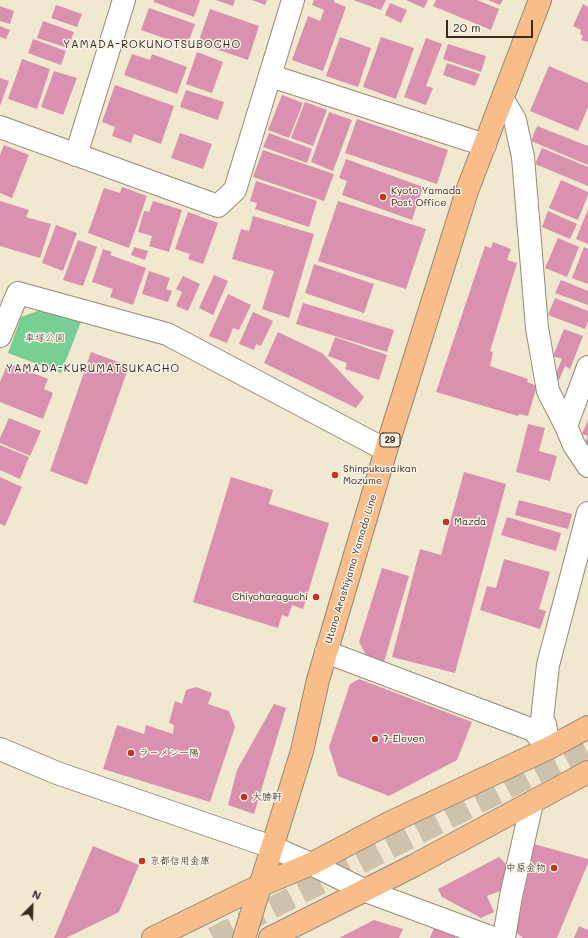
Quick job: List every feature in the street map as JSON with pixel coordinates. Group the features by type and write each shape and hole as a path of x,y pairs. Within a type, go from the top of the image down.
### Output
{"main road":[{"name":"Utano Arashiyama Yamada Line","path":"244,938 302,751 318,680 386,450 467,191 540,0"},
{"path":"153,938 259,886 311,864 391,822 549,748 588,727"},
{"path":"270,938 366,891 588,772"}],"street":[{"path":"76,155 124,0"},
{"path":"0,127 218,206 235,190 293,0"},
{"path":"271,76 485,145"},
{"path":"503,100 515,120 523,157 537,328 548,391 574,445 588,466"},
{"path":"0,336 18,293 167,334 386,450"},
{"path":"566,426 588,367"},
{"path":"549,748 545,724 542,720 548,665 588,513"},
{"path":"326,652 533,730 549,748"},
{"path":"0,750 57,773 272,848 311,864 366,891 493,938"},
{"path":"504,938 511,896 532,803"}],"green space":[{"name":"車塚公園","path":"43,309 81,322 61,373 8,353 21,317"}],"building":[{"path":"154,0 200,0 194,17 154,2"},
{"path":"216,0 235,0 233,6"},
{"path":"252,0 267,0 265,5"},
{"path":"314,0 334,0 334,2 346,7 323,71 292,60 308,16 320,21 324,10 312,5"},
{"path":"353,0 386,0 381,10"},
{"path":"406,0 428,0 424,8"},
{"path":"436,0 477,0 499,9 491,30 433,6"},
{"path":"488,0 503,0 500,5"},
{"path":"390,3 407,10 401,23 385,15"},
{"path":"583,4 588,7 588,42 581,40 583,36 580,34 581,30 573,26"},
{"path":"56,5 82,14 77,27 51,18"},
{"path":"0,6 14,11 10,24 0,21"},
{"path":"149,8 195,24 187,46 141,30"},
{"path":"210,9 259,26 248,60 198,43"},
{"path":"43,21 74,32 68,48 37,38"},
{"path":"0,26 10,30 6,39 0,37"},
{"path":"340,37 371,48 358,87 326,76"},
{"path":"381,37 414,48 396,99 363,87"},
{"path":"426,38 442,44 426,86 433,88 426,105 404,97"},
{"path":"33,39 66,51 61,65 28,53"},
{"path":"448,44 486,56 481,72 443,59"},
{"path":"197,52 223,62 212,93 186,84"},
{"path":"132,54 150,60 152,54 187,67 177,94 124,75"},
{"path":"22,59 50,69 37,109 8,99"},
{"path":"447,63 480,74 475,86 443,75"},
{"path":"549,66 588,83 588,107 578,131 530,111"},
{"path":"54,71 77,78 63,115 41,107"},
{"path":"0,78 9,81 0,106"},
{"path":"115,85 174,106 161,144 134,134 131,143 112,136 115,127 102,122"},
{"path":"186,90 224,102 218,120 180,107"},
{"path":"282,95 303,103 289,138 268,130"},
{"path":"305,102 327,110 313,146 291,138"},
{"path":"329,112 352,120 333,171 311,162"},
{"path":"357,119 448,150 437,184 345,153"},
{"path":"537,126 588,146 588,165 531,141"},
{"path":"180,133 212,144 203,169 171,158"},
{"path":"269,133 312,149 307,163 263,147"},
{"path":"4,145 29,155 12,198 0,193 0,155"},
{"path":"542,148 588,167 588,186 535,164"},
{"path":"263,150 334,174 324,201 253,177"},
{"path":"346,159 423,187 412,220 342,195 347,181 339,178"},
{"path":"561,180 588,192 578,220 549,208"},
{"path":"256,181 317,201 309,227 255,209 257,203 250,201"},
{"path":"122,187 147,196 129,248 88,233 104,188 120,193"},
{"path":"0,201 29,210 26,217 51,224 40,258 0,246"},
{"path":"153,201 182,210 169,252 149,246 152,236 138,232 144,211 149,212"},
{"path":"338,201 426,229 406,289 318,261"},
{"path":"588,209 588,244 576,239"},
{"path":"548,211 577,224 570,239 542,227"},
{"path":"188,212 218,223 203,264 188,259 190,254 175,249"},
{"path":"253,216 314,234 289,318 262,309 274,271 232,259 241,229 249,231"},
{"path":"56,225 77,233 63,271 42,263"},
{"path":"558,238 579,247 567,277 545,268"},
{"path":"78,240 97,247 83,286 63,280"},
{"path":"493,242 511,249 507,260 517,263 490,351 493,352 490,366 528,379 527,382 537,386 528,416 519,414 518,416 436,392 485,246 491,248"},
{"path":"134,247 148,251 145,260 131,255"},
{"path":"584,247 588,249 588,284 572,278"},
{"path":"103,249 112,252 110,255 146,268 133,305 110,297 113,289 92,282"},
{"path":"314,264 374,284 364,313 305,293"},
{"path":"149,271 170,278 166,289 172,291 168,302 142,294"},
{"path":"214,275 228,281 213,315 199,308"},
{"path":"183,276 200,284 188,311 176,306 182,292 176,289"},
{"path":"561,280 588,291 588,305 555,293"},
{"path":"228,294 251,305 239,330 233,328 227,343 209,336"},
{"path":"555,298 588,311 588,321 585,329 548,315"},
{"path":"303,303 394,330 387,352 296,324"},
{"path":"253,312 273,321 261,346 256,344 254,350 239,344"},
{"path":"564,329 583,336 570,369 565,366 559,380 554,378 562,359 553,356"},
{"path":"278,332 322,353 364,397 356,408 264,363"},
{"path":"335,337 387,355 379,380 345,369 347,363 328,356"},
{"path":"91,352 129,366 87,485 50,471"},
{"path":"8,363 48,379 44,389 53,393 43,419 0,402 0,382"},
{"path":"9,418 41,431 30,456 0,443 0,438"},
{"path":"588,420 588,436 582,434"},
{"path":"528,424 545,428 539,451 557,456 550,481 516,472"},
{"path":"588,436 588,444 585,443"},
{"path":"0,445 29,457 20,479 0,470"},
{"path":"464,472 506,484 455,673 392,657 420,549 441,555"},
{"path":"0,477 22,487 5,526 0,524"},
{"path":"231,477 273,490 269,504 329,523 303,609 292,605 288,617 282,615 278,628 193,602"},
{"path":"519,500 572,514 568,529 515,515"},
{"path":"507,517 561,533 556,551 501,535"},
{"path":"504,559 550,572 539,609 546,611 540,629 480,610 487,586 496,588"},
{"path":"382,568 409,576 384,662 367,657 359,642"},
{"path":"359,679 472,722 457,760 389,796 338,776 329,747 350,684"},
{"path":"196,687 212,693 208,704 229,711 235,727 210,802 103,769 117,725 144,734 146,725 173,734 174,725 169,723 175,701 182,704 186,690"},
{"path":"274,704 286,708 254,814 228,805 237,770"},
{"path":"534,844 588,859 588,863 557,938 523,938 516,932"},
{"path":"93,846 139,865 119,912 66,938 54,938"},
{"path":"499,857 507,865 500,891 487,896 494,912 481,918 442,897 438,889"},
{"path":"374,920 403,929 399,938 339,938"},
{"path":"579,926 588,930 588,938 574,938"},
{"path":"434,928 455,936 455,938 430,938"}],"tunnel":[{"path":"213,938 588,747"}],"place":[{"name":"Kyoto Yamada Post Office","path":"383,197"},
{"name":"Shinpukusaikan Mozume","path":"335,475"},
{"name":"Mazda","path":"446,522"},
{"name":"Chiyoharaguchi","path":"316,597"},
{"name":"7-Eleven","path":"375,739"},
{"name":"ラーメン一陽","path":"131,753"},
{"name":"大勝軒","path":"244,797"},
{"name":"京都信用金庫","path":"142,861"},
{"name":"中原金物","path":"554,868"}],"district":[{"name":"YAMADA-ROKUNOTSUBOCHO","path":"152,45"},
{"name":"YAMADA-KURUMATSUKACHO","path":"93,369"}]}
